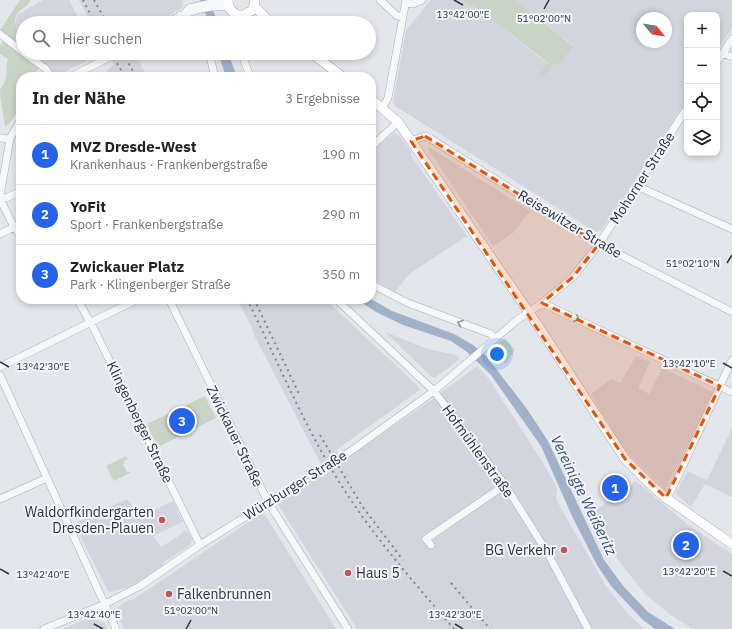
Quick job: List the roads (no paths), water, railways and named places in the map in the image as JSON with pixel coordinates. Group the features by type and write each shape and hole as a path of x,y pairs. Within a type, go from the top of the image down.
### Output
{"main road":[{"path":"225,3 237,15 241,16 253,7 263,16"},
{"path":"320,60 336,72"},
{"path":"376,103 398,122 528,312 625,459 666,498 732,544"}],"street":[{"path":"380,0 396,15 403,18"},
{"path":"382,108 388,98 406,2 413,4 422,0"},
{"path":"179,16 189,8 196,9 225,3"},
{"path":"0,34 16,46"},
{"path":"720,58 732,39"},
{"path":"723,53 732,57"},
{"path":"34,60 48,72"},
{"path":"80,72 104,60"},
{"path":"211,60 214,72"},
{"path":"244,60 248,72"},
{"name":"Mohorner Straße","path":"528,312 542,303 573,277 599,244 684,113"},
{"path":"376,143 398,122"},
{"path":"16,129 10,140 0,198 16,230"},
{"name":"Reisewitzer Straße","path":"411,141 425,136 431,139 599,244 732,312"},
{"path":"0,138 10,140"},
{"path":"637,186 732,229"},
{"path":"0,198 6,198 16,193"},
{"path":"0,234 14,227"},
{"path":"376,287 408,303 491,334 495,339"},
{"path":"542,303 732,392"},
{"name":"Klingenberger Straße","path":"79,304 90,323 200,545"},
{"path":"0,367 128,304"},
{"name":"Zwickauer Straße","path":"171,304 268,502 348,629"},
{"name":"Hofmühlenstraße","path":"341,304 434,391 505,485 547,552 588,629"},
{"name":"Würzburger Straße","path":"44,629 105,604 140,586 200,545 351,451 434,391 528,312"},
{"path":"666,498 672,489 732,360"},
{"path":"0,377 116,629"},
{"path":"0,499 46,478"},
{"path":"431,545 426,539 505,485"}],"water":[{"path":"200,0 209,0 215,16 206,16"},
{"path":"220,60 231,60 235,72 224,72"},
{"path":"376,302 392,311 454,334 473,345 487,357 527,409 548,441 604,560 624,587 648,612 675,629 655,629 642,619 611,586 597,565 572,516 541,446 491,375 467,352 451,341 403,325 376,312 364,304 376,304"}],"railway":[{"path":"83,0 91,16"},
{"path":"94,0 103,16"},
{"path":"115,60 122,72"},
{"path":"127,60 133,72"},
{"path":"249,304 309,429 345,491 389,552 454,629"},
{"path":"256,304 300,396"},
{"path":"320,435 362,506 403,560"},
{"path":"451,583 490,629"}],"place":[{"name":"Zwickauer Platz","path":"182,421"},
{"name":"MVZ Dresde-West","path":"615,488"},
{"name":"Waldorfkindergarten Dresden-Plauen","path":"162,520"},
{"name":"YoFit","path":"686,545"},
{"name":"BG Verkehr","path":"564,550"},
{"name":"Haus 5","path":"348,573"},
{"name":"Falkenbrunnen","path":"169,594"}],"water label":[{"name":"Vereinigte Weißeritz","path":"584,495"}]}
